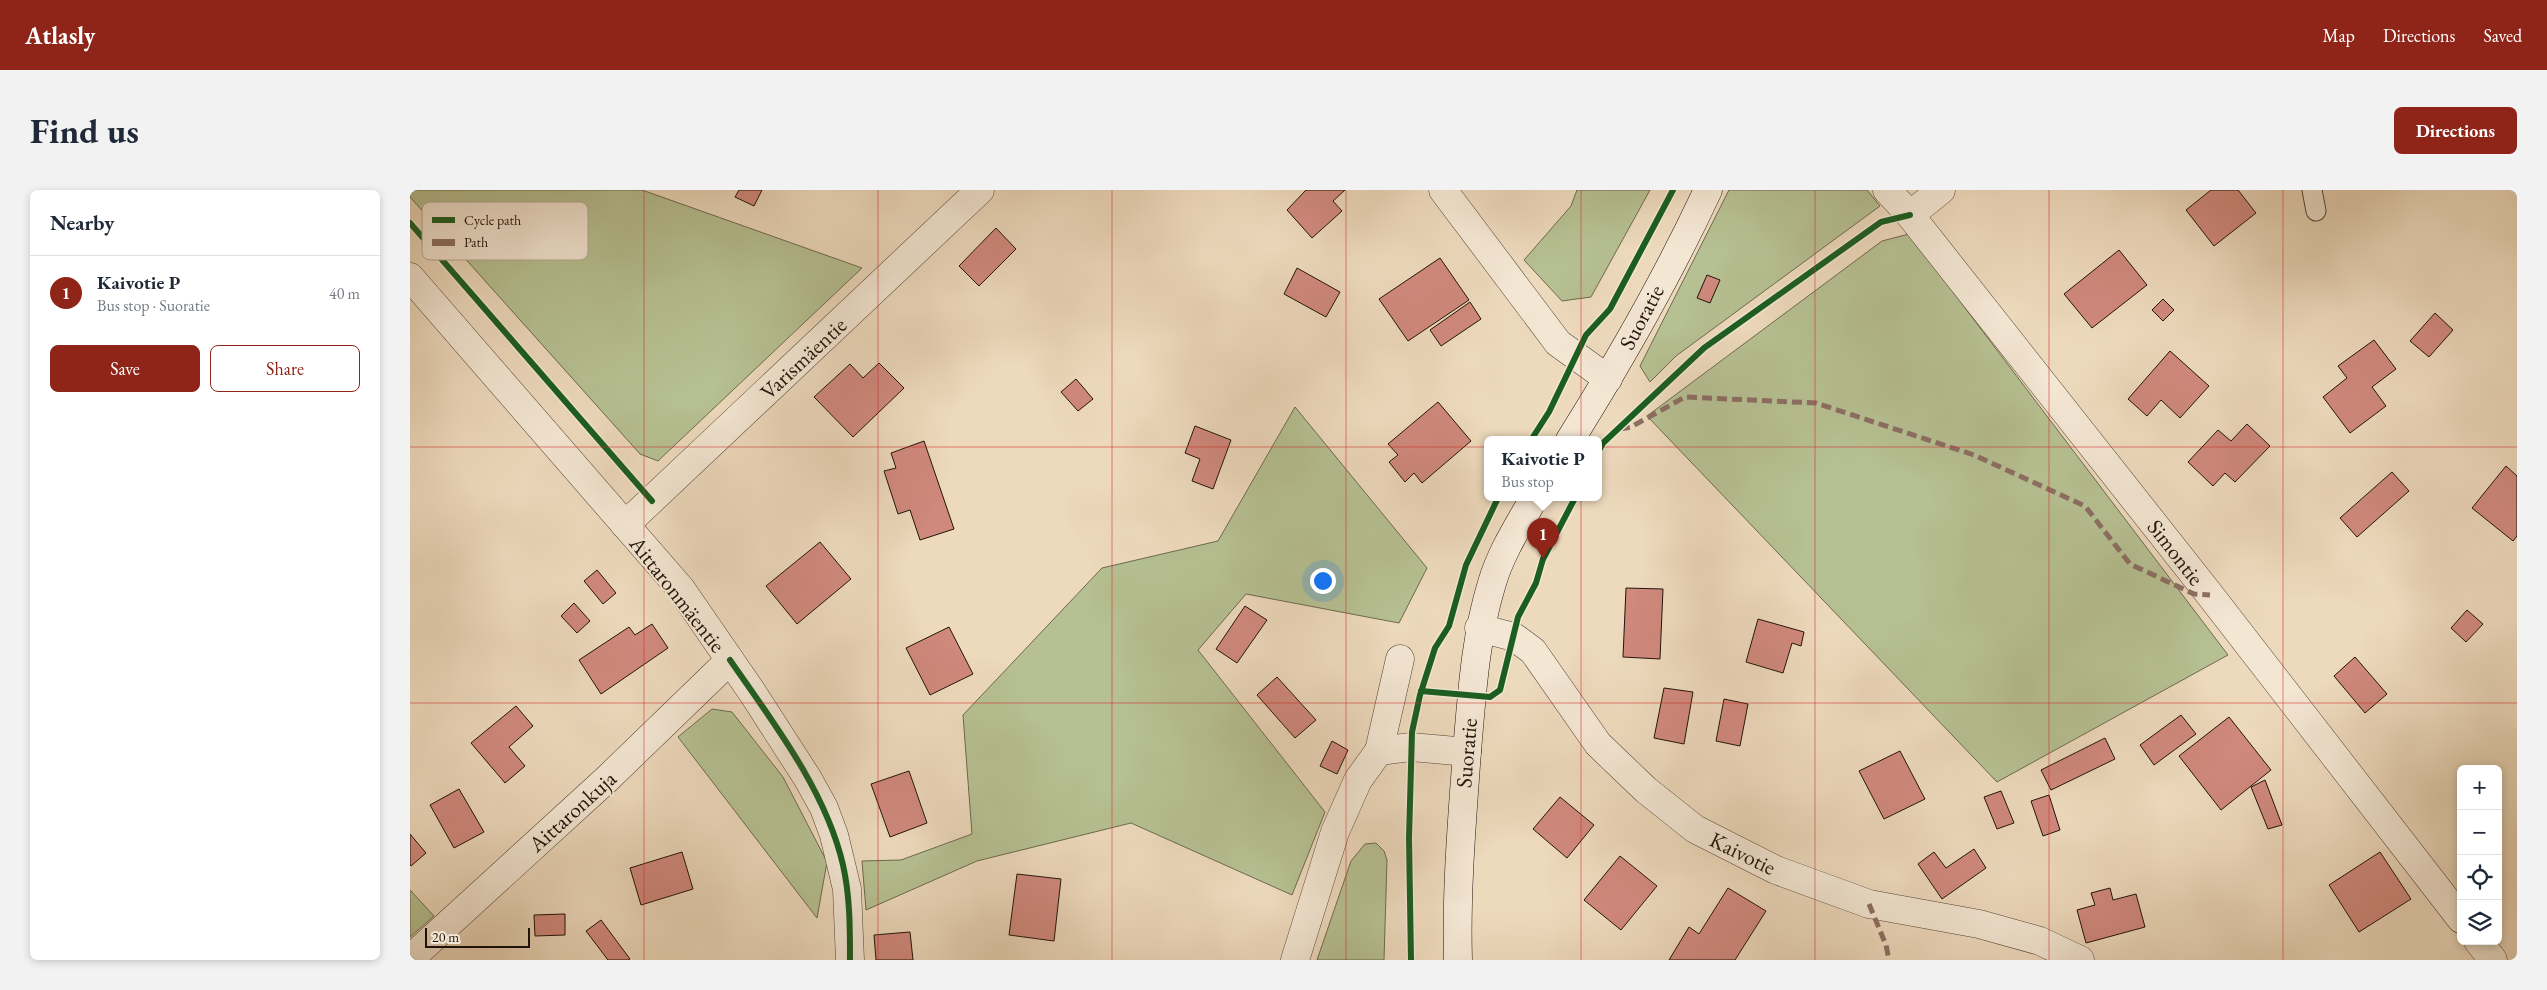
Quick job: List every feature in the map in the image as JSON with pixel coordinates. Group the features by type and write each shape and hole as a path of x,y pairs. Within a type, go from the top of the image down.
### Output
{"street":[{"name":"Varismäentie","path":"625,525 980,190"},
{"path":"1443,190 1558,343 1608,378"},
{"name":"Suoratie","path":"1572,436 1608,378 1694,221 1708,190"},
{"name":"Simontie","path":"1887,190 1910,215 2210,595 2457,914"},
{"path":"1910,215 1941,190"},
{"name":"Aittaronmäentie","path":"410,277 681,589 808,779 824,808 834,835 847,889 850,960"},
{"name":"Suoratie","path":"1458,960 1456,898 1471,695 1479,628 1496,572 1510,539 1532,501"},
{"name":"Kaivotie","path":"1479,628 1514,636 1533,650 1598,744 1646,790 1695,829 1776,870 1869,904 1979,924 2040,941 2080,960"},
{"path":"1295,960 1335,832 1358,780 1379,751 1400,659"},
{"name":"Aittaronkuja","path":"410,959 607,779 730,660"},
{"path":"1379,751 1411,747 1467,752"},
{"path":"2481,945 2492,960"}],"lane":[{"path":"2312,190 2316,211"}],"green space":[{"path":"410,190 642,190 862,268 658,461 640,454 466,260 588,260 588,202 422,202 422,210 410,197"},
{"path":"1577,190 1650,190 1591,297 1562,301 1524,260 1571,206"},
{"path":"1729,190 1867,190 1880,206 1676,356 1650,382 1640,366"},
{"path":"1909,234 2228,655 1997,782 1647,416 1882,241"},
{"path":"1295,407 1427,568 1399,623 1246,594 1198,650 1325,812 1292,895 1131,823 977,861 866,910 862,861 901,860 972,834 963,715 1102,568 1218,541"},
{"path":"712,709 732,712 783,777 827,862 817,918 678,737"},
{"path":"1376,843 1384,851 1387,860 1384,960 1317,960 1351,861 1365,844"},
{"path":"410,890 434,916 410,937"}],"building":[{"path":"739,190 762,190 754,206 735,197"},
{"path":"1306,190 1345,190 1333,201 1342,211 1312,238 1287,210"},
{"path":"2211,190 2238,190 2256,213 2214,246 2186,210"},
{"path":"996,228 1016,249 979,286 959,266"},
{"path":"2119,250 2147,285 2092,328 2064,294"},
{"path":"1440,258 1469,300 1408,341 1379,299"},
{"path":"1297,268 1340,292 1326,317 1284,294"},
{"path":"1707,275 1720,280 1710,303 1697,298"},
{"path":"2163,299 2174,310 2163,321 2152,310"},
{"path":"1470,302 1481,319 1441,346 1430,330"},
{"path":"2435,313 2453,330 2429,357 2410,341"},
{"path":"2374,340 2396,369 2372,387 2386,406 2350,433 2323,397 2347,378 2338,366"},
{"path":"2170,351 2209,386 2180,418 2161,400 2147,416 2128,399"},
{"path":"879,363 904,388 853,437 814,397 850,364 863,378"},
{"path":"1076,379 1093,399 1078,411 1061,392"},
{"path":"1438,402 1471,441 1422,483 1414,473 1405,482 1389,462 1398,455 1388,444"},
{"path":"2247,424 2270,446 2235,482 2225,473 2213,486 2188,462 2218,430 2231,441"},
{"path":"1195,426 1231,440 1213,489 1192,481 1200,459 1185,453"},
{"path":"924,441 954,529 920,540 910,510 898,514 884,471 896,468 891,453"},
{"path":"2506,466 2517,476 2517,536 2513,541 2472,508"},
{"path":"2392,472 2409,491 2357,537 2340,518"},
{"path":"820,542 851,579 797,624 766,586"},
{"path":"597,570 616,593 603,604 584,581"},
{"path":"1626,588 1663,589 1660,659 1623,657"},
{"path":"574,603 590,621 577,633 561,616"},
{"path":"1245,606 1267,620 1237,663 1216,649"},
{"path":"2467,610 2483,624 2466,642 2451,628"},
{"path":"1758,619 1804,632 1801,646 1792,643 1783,673 1746,662"},
{"path":"652,624 668,648 601,694 579,660 629,627 635,635"},
{"path":"949,627 973,674 930,695 906,648"},
{"path":"2355,657 2387,694 2365,713 2334,676"},
{"path":"1277,677 1316,720 1295,738 1257,695"},
{"path":"1664,688 1693,692 1684,744 1654,738"},
{"path":"1724,699 1748,704 1740,746 1716,741"},
{"path":"516,706 533,726 509,747 525,766 505,783 471,743"},
{"path":"2181,715 2196,734 2154,765 2140,745"},
{"path":"2229,717 2271,770 2221,810 2179,756"},
{"path":"2105,738 2115,759 2051,790 2041,770"},
{"path":"1332,741 1348,750 1337,774 1320,766"},
{"path":"1900,751 1925,799 1884,819 1859,771"},
{"path":"909,771 927,823 890,837 871,784"},
{"path":"2265,780 2282,825 2268,829 2251,787"},
{"path":"459,789 484,832 454,848 430,805"},
{"path":"2001,791 2014,823 1997,829 1984,797"},
{"path":"2049,795 2060,830 2043,836 2031,801"},
{"path":"1560,797 1594,825 1567,858 1533,829"},
{"path":"410,834 426,853 411,866 410,864"},
{"path":"1974,849 1986,868 1942,899 1918,864 1934,852 1946,868"},
{"path":"682,852 693,889 641,905 630,868"},
{"path":"2380,852 2411,899 2359,932 2329,885"},
{"path":"1620,856 1657,886 1621,930 1584,900"},
{"path":"1017,874 1061,879 1054,941 1009,935"},
{"path":"1728,888 1766,911 1735,960 1669,960 1689,927 1699,934"},
{"path":"2110,888 2113,900 2136,894 2145,927 2086,943 2077,910 2095,905 2091,893"},
{"path":"565,914 565,935 535,936 534,915"},
{"path":"601,920 630,959 608,960 586,931"},
{"path":"910,932 913,960 876,960 874,935"}],"marked path":[{"path":"1620,429 1631,427 1685,397 1816,403 1974,455 2085,506 2130,564 2194,594 2210,595"},
{"path":"1869,904 1886,945 1889,960"}],"cycle path":[{"path":"1534,436 1549,412 1586,335 1610,309 1673,190"},
{"path":"1602,445 1704,348 1881,222 1910,215"},
{"path":"410,223 422,237"},
{"path":"442,260 652,501"},
{"path":"1411,960 1409,838 1412,732 1420,695 1435,648 1449,626 1466,565 1497,501"},
{"path":"1421,691 1490,697 1500,690 1518,617 1536,583 1543,559 1573,501"},
{"path":"730,660 796,758 824,810 835,837 847,888 850,960"}],"place":[{"name":"Kaivotie P","path":"1543,559"}]}
